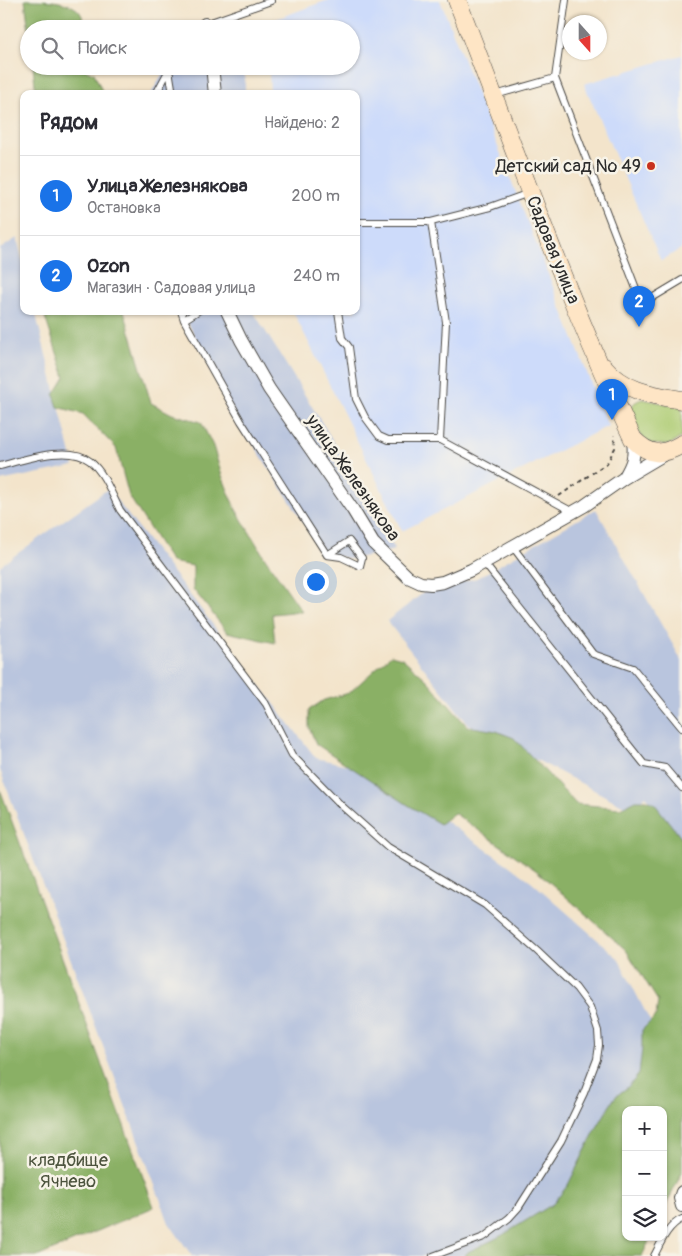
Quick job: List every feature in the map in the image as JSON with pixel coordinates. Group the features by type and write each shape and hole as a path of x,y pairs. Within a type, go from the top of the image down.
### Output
{"main road":[{"name":"Садовая улица","path":"457,0 597,359 633,439"},
{"path":"597,359 620,384 643,393 682,400"},
{"path":"624,419 624,408 629,400 643,393"},
{"path":"633,439 643,449 655,453 676,448"}],"street":[{"path":"213,75 215,90"},
{"name":"улица Железнякова","path":"229,315 269,389 353,510 373,543 408,577 421,583 443,582 513,548 573,512 624,478 676,448"},
{"path":"624,478 631,467 635,454 633,439"},
{"path":"682,1192 680,1198 682,1206"}],"lane":[{"path":"221,20 271,0"},
{"path":"566,0 555,78 642,304 682,280"},
{"path":"158,90 166,75"},
{"path":"171,75 173,90"},
{"path":"494,96 555,78"},
{"path":"360,222 431,222 490,207 531,193"},
{"path":"431,222 446,322 440,440"},
{"path":"182,315 241,421 327,555"},
{"path":"184,320 192,315"},
{"path":"339,315 342,338 349,347 356,399 365,417 379,436 388,440 440,440 573,512"},
{"path":"0,466 65,453 89,460 109,486 120,510 266,704 292,755 342,807 388,846 485,905 538,950 576,988 590,1007 598,1031 597,1059 561,1141 519,1206 509,1218 484,1237 434,1256"},
{"path":"349,541 362,558 360,566 342,556 327,555 349,541"},
{"path":"513,548 593,654 633,668 682,728"},
{"path":"484,562 644,764 665,768 682,788"},
{"path":"654,1256 669,1229 682,1219"}],"path":[{"path":"553,500 607,463 615,448 614,435"}],"shaded area":[{"path":"328,0 440,0 608,426 402,531 295,315 360,315 360,90 270,90 269,75 360,75 360,20 273,20"},
{"name":"Детский сад № 49","path":"682,55 682,248 661,261 584,84"},
{"path":"162,75 245,75 245,90 153,90"},
{"path":"17,238 20,250 20,315 36,315 74,466 0,481 0,249"},
{"path":"184,315 255,315 340,452 395,550 352,559 324,554 236,417"},
{"path":"108,489 316,758 374,771 531,881 618,958 651,1023 644,1086 629,1106 622,1106 622,1117 570,1203 473,1256 192,1256 169,1223 0,770 0,566"},
{"path":"596,509 682,661 682,839 646,796 630,809 468,724 387,621 427,590 477,578"}],"green space":[{"path":"25,0 45,0 66,4 80,12 83,19 83,20 28,20"},
{"path":"34,75 95,75 102,90 36,90"},
{"path":"44,315 125,315 151,403 172,414 201,422 213,446 235,508 265,558 302,611 272,614 275,643 227,632 193,589 193,566 171,562 129,496 116,448 83,414 58,407 54,395 65,377"},
{"path":"642,399 682,407 682,437 669,445 646,444 635,426 630,413 635,403"},
{"path":"391,655 402,658 427,680 467,726 496,731 514,738 576,804 620,808 636,800 647,800 654,803 682,839 682,1172 667,1204 667,1106 622,1106 622,1241 649,1241 642,1256 464,1256 553,1204 568,1185 596,1129 615,1097 629,1086 639,1074 642,1030 656,1016 658,1001 626,950 537,871 454,813 440,824 316,744 309,727 309,710 324,700 349,693"},
{"name":"кладбище Ячнево","path":"0,789 154,1207 39,1256 0,1256"}],"place":[{"name":"Детский сад № 49","path":"651,166"},
{"name":"Ozon","path":"639,327"},
{"name":"Улица Железнякова","path":"612,420"}]}
